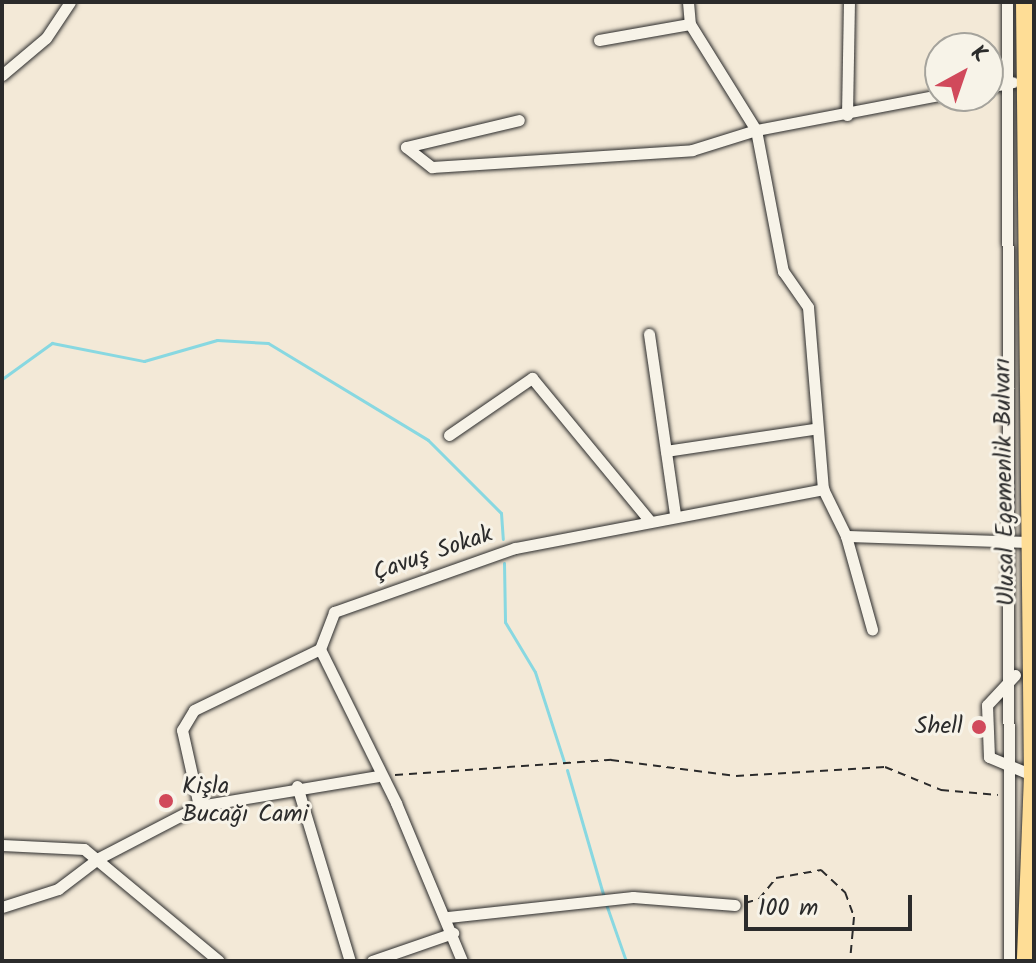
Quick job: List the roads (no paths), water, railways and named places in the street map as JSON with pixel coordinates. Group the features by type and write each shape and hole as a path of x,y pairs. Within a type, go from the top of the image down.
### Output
{"highway":[{"name":"Ulusal Egemenlik Bulvarı","path":"1024,2 1030,79 1032,675 1032,775 1025,961"}],"street":[{"path":"2,75 46,38 70,2"},
{"path":"688,2 690,24 756,130 783,271 808,307 813,429 823,489 846,536 872,629"},
{"path":"847,115 849,2"},
{"path":"1007,2 1009,541 1013,676 1009,961"},
{"path":"599,40 690,24"},
{"path":"1004,84 1030,79"},
{"path":"519,120 406,147 432,167 692,150 756,130 924,98"},
{"path":"649,334 675,515"},
{"path":"449,435 532,378 649,520"},
{"path":"666,451 813,429"},
{"name":"Çavuş Sokak","path":"320,649 334,612 515,548 823,489"},
{"path":"846,536 1030,542"},
{"path":"199,806 182,730 194,710 320,649 354,710 378,776 448,917 462,961"},
{"path":"1032,675 1013,676 987,705 989,757 1013,771 1032,775"},
{"path":"2,907 58,889 99,858 199,806 297,786 378,776"},
{"path":"297,786 350,961"},
{"path":"2,845 66,845 99,858 219,961"},
{"path":"448,917 633,897 735,905"},
{"path":"372,961 453,933"}],"waterway":[{"path":"2,379 52,343 144,361 217,340 268,343 428,440 501,513 503,539"},
{"path":"504,563 505,622 535,672 564,762"},
{"path":"567,770 604,897"},
{"path":"606,904 626,961"}],"place":[{"name":"Shell","path":"979,727"},
{"name":"Kişla Bucağı Cami","path":"166,801"}]}
